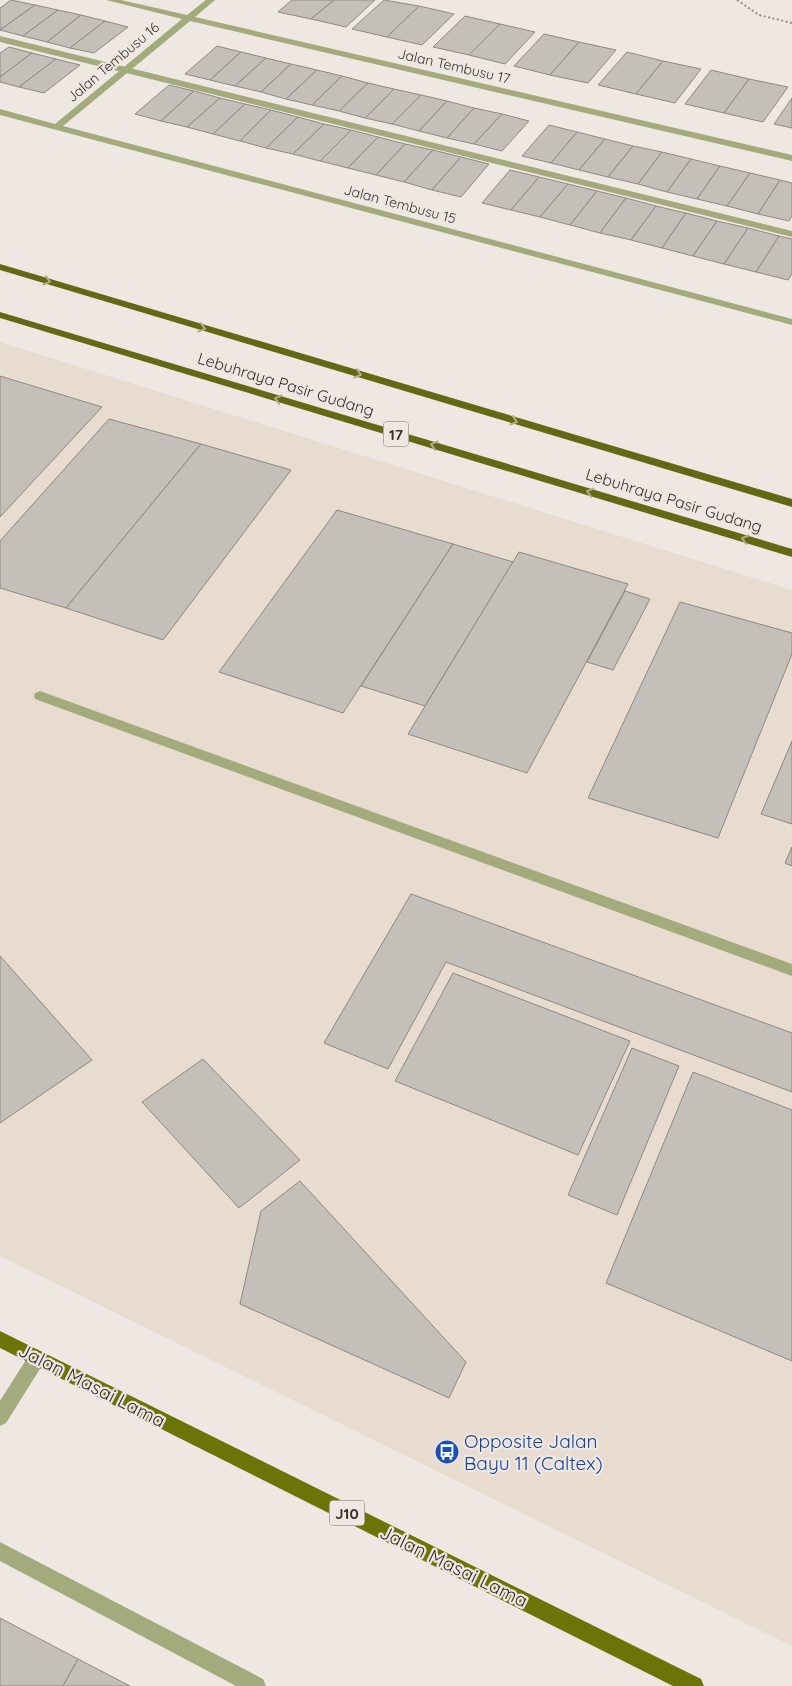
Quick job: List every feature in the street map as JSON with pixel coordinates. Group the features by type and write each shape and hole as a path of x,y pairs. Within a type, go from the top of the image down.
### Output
{"highway":[{"name":"Lebuhraya Pasir Gudang","path":"0,268 792,503"},
{"name":"Lebuhraya Pasir Gudang","path":"0,315 792,553"}],"main road":[{"name":"Jalan Masai Lama","path":"0,1339 694,1686"}],"street":[{"name":"Jalan Tembusu 17","path":"110,0 792,158"},
{"name":"Jalan Tembusu 16","path":"56,127 211,0"},
{"path":"0,39 792,234"},
{"name":"Jalan Tembusu 15","path":"0,112 792,322"},
{"path":"40,696 792,970"},
{"path":"0,1417 37,1358"},
{"path":"0,1551 256,1686"}],"path":[{"path":"737,0 758,15 792,23"}],"shaded area":[{"path":"0,342 792,590 792,1646 0,1256"}],"building":[{"path":"11,0 35,5 0,30 0,8"},
{"path":"292,0 334,0 311,19 278,12"},
{"path":"334,0 375,0 346,27 311,19"},
{"path":"384,0 419,6 387,37 352,29"},
{"path":"35,5 58,10 23,36 0,30"},
{"path":"419,6 454,14 422,45 387,37"},
{"path":"58,10 81,15 47,42 23,36"},
{"path":"81,15 105,21 70,48 47,42"},
{"path":"465,16 500,24 469,55 433,47"},
{"path":"105,21 128,27 94,53 70,48"},
{"path":"500,24 535,32 505,64 469,55"},
{"path":"544,34 579,42 550,75 514,66"},
{"path":"579,42 616,50 588,83 550,75"},
{"path":"217,46 241,52 210,80 185,74"},
{"path":"9,47 32,53 0,77 0,53"},
{"path":"241,52 266,58 235,86 210,80"},
{"path":"627,52 663,61 636,94 598,85"},
{"path":"32,53 56,59 19,87 0,82 0,77"},
{"path":"266,58 291,64 261,92 235,86"},
{"path":"56,59 80,65 44,93 19,87"},
{"path":"663,61 701,69 675,103 636,94"},
{"path":"291,64 317,70 286,99 261,92"},
{"path":"317,70 342,76 312,105 286,99"},
{"path":"711,70 749,79 724,113 685,104"},
{"path":"342,76 368,83 339,111 312,105"},
{"path":"749,79 788,87 763,122 724,113"},
{"path":"368,83 394,89 365,118 339,111"},
{"path":"169,85 194,91 161,121 135,114"},
{"path":"394,89 421,95 392,124 365,118"},
{"path":"194,91 220,98 187,127 161,121"},
{"path":"421,95 447,101 419,131 392,124"},
{"path":"220,98 245,104 213,134 187,127"},
{"path":"792,98 792,128 774,124"},
{"path":"447,101 474,108 447,138 419,131"},
{"path":"245,104 271,110 240,141 213,134"},
{"path":"474,108 502,114 474,144 447,138"},
{"path":"271,110 298,117 266,148 240,141"},
{"path":"502,114 529,121 502,151 474,144"},
{"path":"298,117 324,124 293,154 266,148"},
{"path":"324,124 351,130 320,161 293,154"},
{"path":"549,125 577,132 551,163 522,156"},
{"path":"351,130 378,137 348,168 320,161"},
{"path":"577,132 605,139 579,170 551,163"},
{"path":"378,137 405,144 376,175 348,168"},
{"path":"605,139 633,146 608,177 579,170"},
{"path":"405,144 433,150 404,182 376,175"},
{"path":"633,146 662,152 638,184 608,177"},
{"path":"433,150 461,157 432,190 404,182"},
{"path":"662,152 691,159 667,192 638,184"},
{"path":"461,157 489,164 461,197 432,190"},
{"path":"691,159 720,166 697,199 667,192"},
{"path":"720,166 750,173 727,206 697,199"},
{"path":"510,170 539,177 511,210 482,203"},
{"path":"750,173 780,180 758,214 727,206"},
{"path":"539,177 568,184 540,217 511,210"},
{"path":"780,180 792,183 792,216 789,221 758,214"},
{"path":"568,184 597,191 570,225 540,217"},
{"path":"597,191 626,198 600,233 570,225"},
{"path":"626,198 656,206 631,240 600,233"},
{"path":"656,206 686,213 662,248 631,240"},
{"path":"686,213 717,221 693,256 662,248"},
{"path":"717,221 748,228 724,264 693,256"},
{"path":"748,228 779,236 756,272 724,264"},
{"path":"779,236 792,239 792,274 788,280 756,272"},
{"path":"0,376 102,407 0,517"},
{"path":"109,419 201,444 66,608 0,588 0,541"},
{"path":"201,444 291,470 163,640 66,608"},
{"path":"337,510 453,544 343,713 219,672"},
{"path":"453,544 513,562 425,706 361,686"},
{"path":"519,552 628,584 527,773 408,734"},
{"path":"625,591 650,599 613,670 587,662"},
{"path":"680,602 792,633 792,654 718,838 588,798"},
{"path":"792,741 792,824 761,814"},
{"path":"792,847 792,866 785,863"},
{"path":"411,894 792,1033 792,1092 446,962 388,1069 324,1043"},
{"path":"0,956 92,1060 0,1123"},
{"path":"453,973 630,1041 578,1155 395,1081"},
{"path":"632,1048 679,1066 617,1215 568,1195"},
{"path":"203,1059 300,1160 239,1208 142,1102"},
{"path":"693,1072 792,1110 792,1361 606,1283"},
{"path":"300,1181 466,1362 449,1398 240,1304 261,1211"},
{"path":"0,1618 78,1659 63,1686 0,1686"},
{"path":"78,1659 130,1686 63,1686"}],"place":[{"name":"Opposite Jalan Bayu 11 (Caltex)","path":"447,1452"}]}
